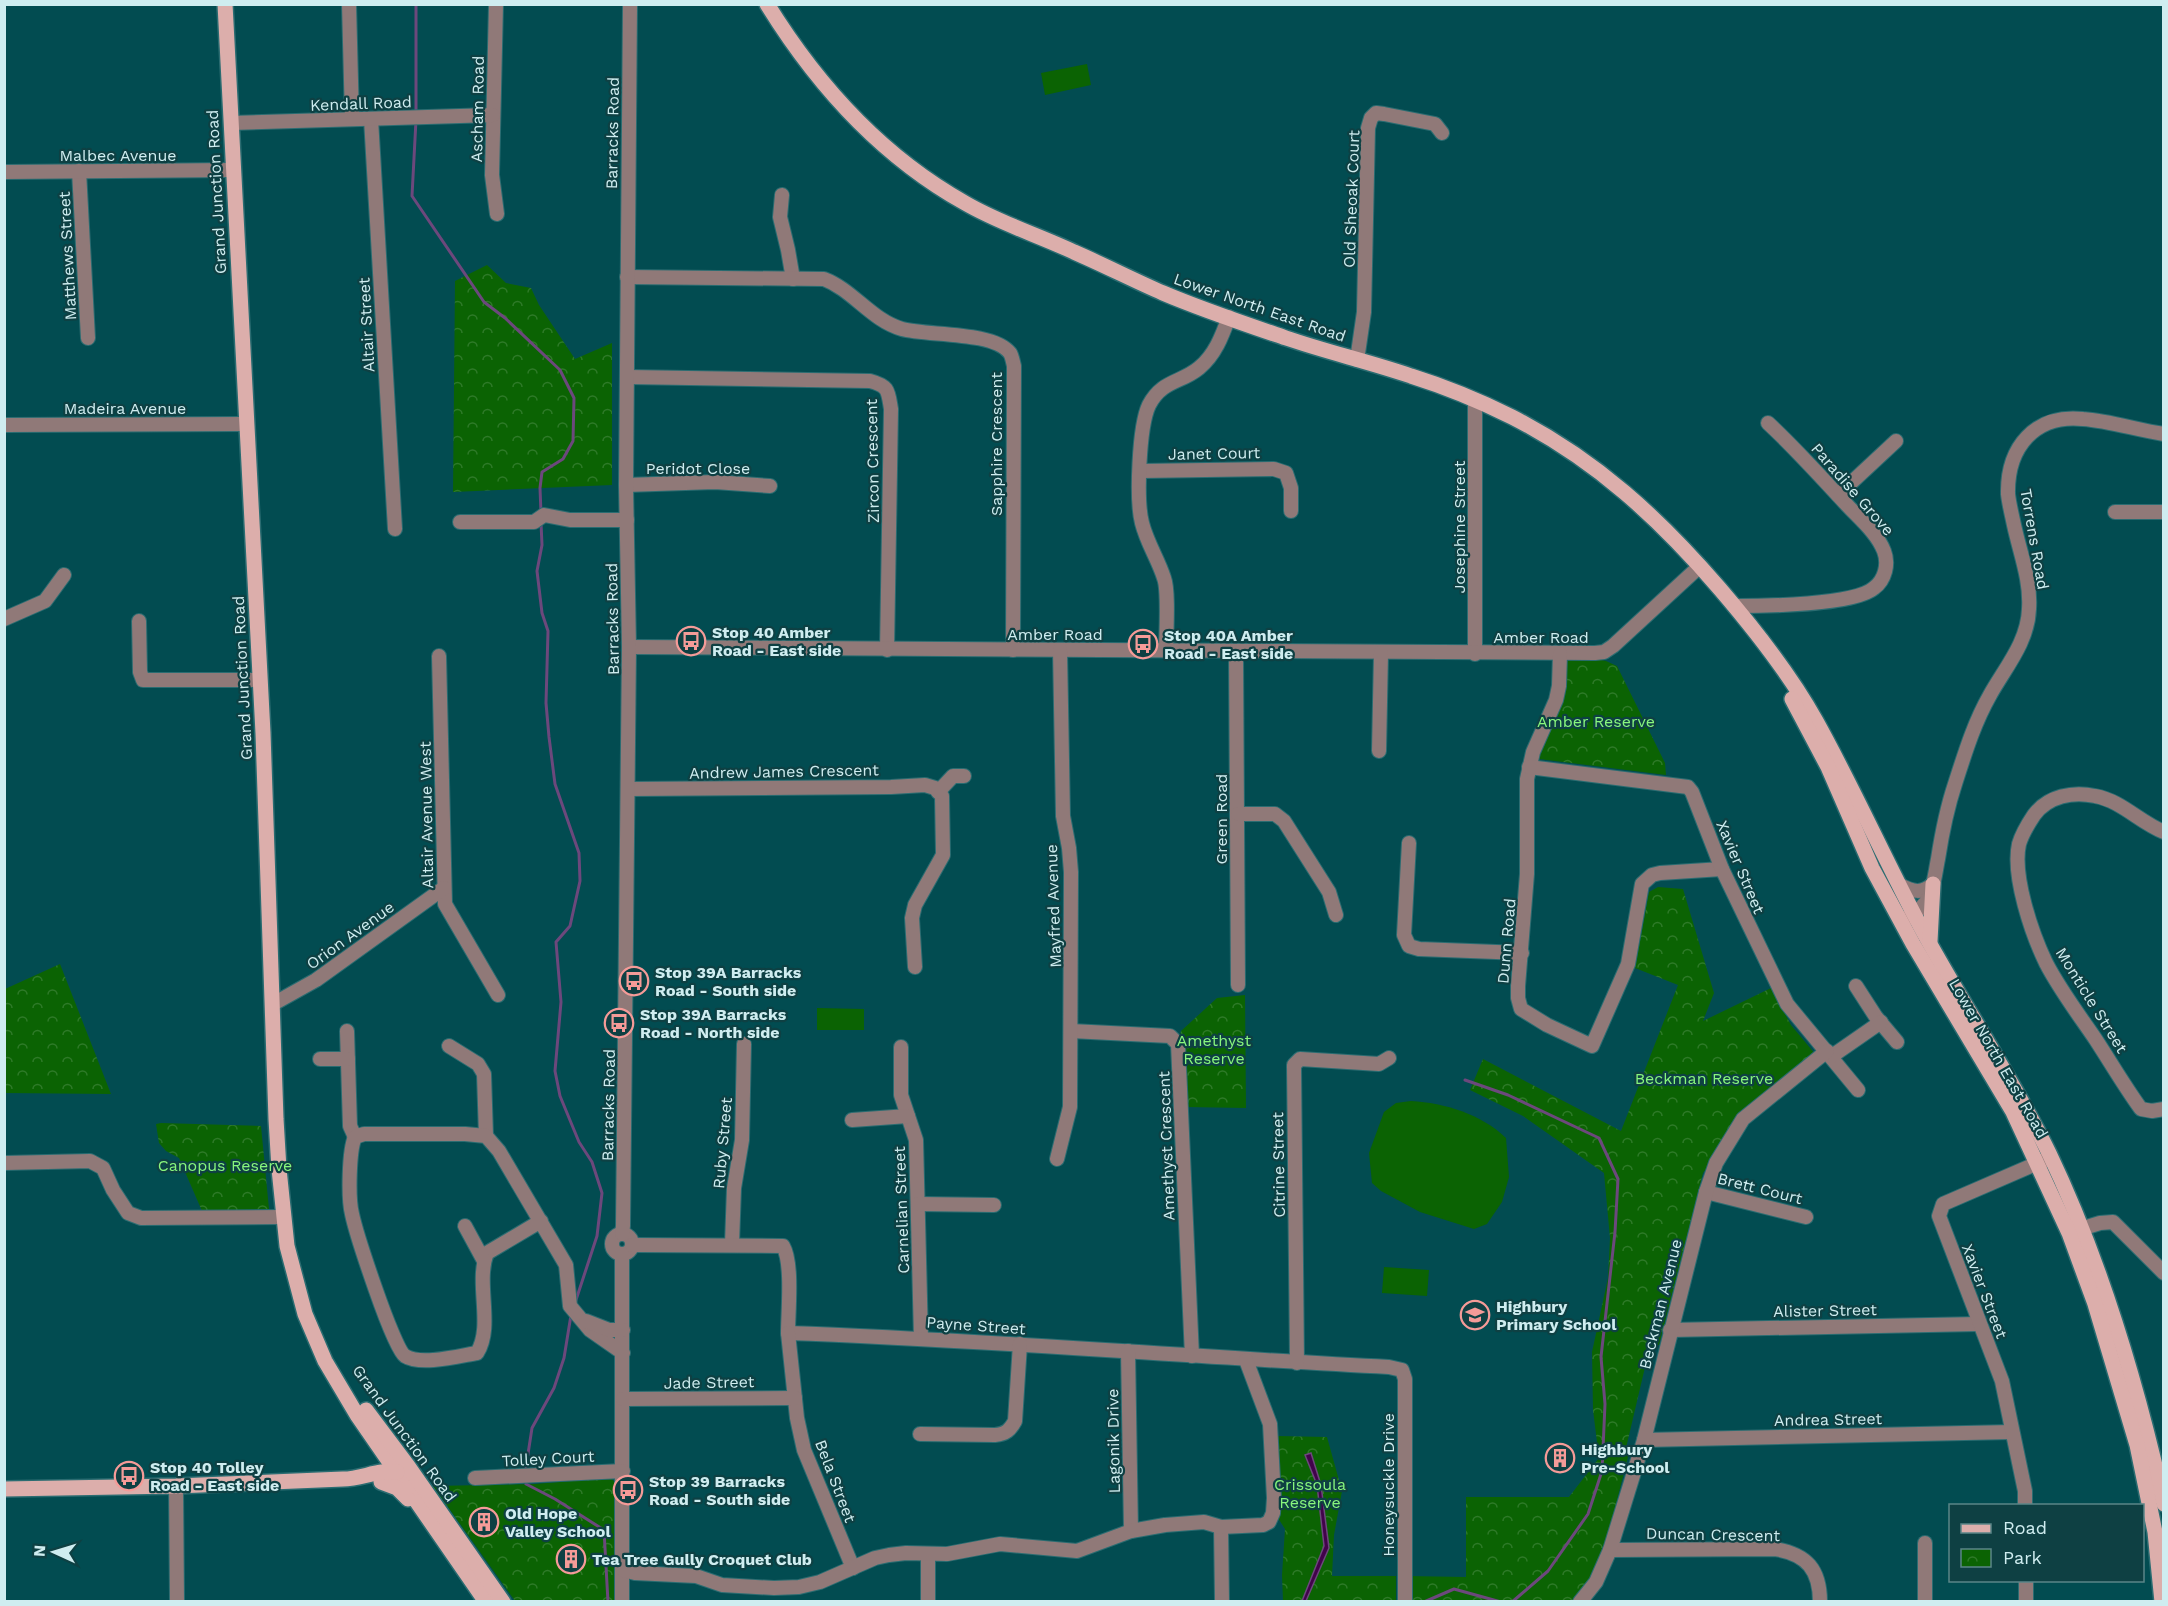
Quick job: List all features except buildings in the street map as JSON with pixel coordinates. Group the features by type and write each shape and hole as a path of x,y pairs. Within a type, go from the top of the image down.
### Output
{"main road":[{"name":"Grand Junction Road","path":"225,4 260,680 277,1129 283,1217 294,1278 305,1314 335,1381 380,1447 403,1469 454,1556 486,1602"},
{"name":"Lower North East Road","path":"767,4 792,45 857,122 908,165 967,204 1165,294 1287,338 1415,376 1475,400 1515,419 1589,463 1666,528 1753,628 1787,674 1815,719 1930,942 2025,1106 2044,1160 2132,1374 2163,1504"},
{"name":"Lower North East Road","path":"1753,628 1828,767 1872,868 1901,922 2013,1112 2044,1160"},
{"path":"1930,942 1933,884"},
{"name":"Lower North East Road","path":"2075,1231 2137,1445 2155,1533 2162,1602"},
{"name":"Grand Junction Road","path":"318,1344 403,1469 503,1602"},
{"path":"378,1478 380,1447"},
{"path":"4,1489 176,1486 378,1478 394,1477 403,1469"},
{"path":"378,1478 401,1491 443,1549 454,1556"}],"street":[{"path":"348,4 352,119"},
{"name":"Ascham Road","path":"496,4 492,176 497,214"},
{"name":"Barracks Road","path":"627,1250 628,1236 622,1234 629,647 626,485 630,4"},
{"name":"Old Sheoak Court","path":"1357,360 1364,312 1368,128 1371,118 1376,113 1435,124 1442,133"},
{"name":"Kendall Road","path":"231,123 493,115"},
{"name":"Altair Street","path":"371,119 395,530"},
{"name":"Malbec Avenue","path":"4,172 232,170"},
{"name":"Matthews Street","path":"79,171 88,338"},
{"path":"782,195 780,218 793,279"},
{"name":"Sapphire Crescent","path":"627,277 824,279 836,283 878,318 900,328 978,338 1004,348 1010,354 1014,366 1013,650"},
{"path":"1166,651 1165,580 1149,545 1141,520 1140,471 1143,431 1148,407 1158,390 1198,369 1208,359 1221,339 1229,317"},
{"name":"Zircon Crescent","path":"628,377 870,381 881,384 888,392 891,409 887,650"},
{"name":"Josephine Street","path":"1475,400 1475,654"},
{"name":"Torrens Road","path":"1901,922 1915,914 1926,902 1933,884 1948,805 1970,737 1990,695 2013,659 2025,632 2029,612 2029,586 2008,495 2014,455 2025,439 2036,429 2066,418 2084,419 2163,434"},
{"name":"Paradise Grove","path":"1735,606 1786,605 1865,594 1881,580 1886,569 1887,559 1877,537 1794,447 1768,423"},
{"name":"Madeira Avenue","path":"4,425 246,424"},
{"path":"1838,495 1896,441"},
{"name":"Janet Court","path":"1140,471 1274,469 1286,473 1291,488 1291,511"},
{"name":"Peridot Close","path":"626,485 715,482 770,486"},
{"path":"2115,512 2163,512"},
{"path":"460,522 534,522 544,515 570,520 627,520"},
{"name":"Amber Road","path":"629,647 1595,653 1604,652 1613,646 1700,566"},
{"path":"4,619 45,601 64,575"},
{"path":"139,621 140,672 143,680 260,680"},
{"name":"Mayfred Avenue","path":"1056,1159 1070,1107 1071,1031 1071,872 1063,816 1060,650"},
{"name":"Green Road","path":"1236,652 1238,985"},
{"path":"1379,751 1381,653"},
{"name":"Dunn Road","path":"1560,654 1556,700 1528,767 1527,874 1518,986 1521,1009 1592,1046 1628,964 1642,884 1652,875 1660,873 1722,869"},
{"name":"Altair Avenue West","path":"439,656 445,904 498,995"},
{"name":"Xavier Street","path":"1528,767 1688,787 1722,869 1787,1004 1858,1089"},
{"path":"915,967 912,918 915,905 943,855 942,796 938,792 952,776 964,776"},
{"name":"Andrew James Crescent","path":"628,789 925,785 935,788 938,792"},
{"name":"Monticle Street","path":"2163,832 2108,799 2086,794 2055,798 2034,815 2025,828 2019,844 2018,864 2020,886 2046,963 2141,1109 2151,1111 2163,1109"},
{"path":"1238,814 1275,814 1284,820 1329,892 1336,915"},
{"path":"1409,843 1404,935 1408,946 1419,949 1522,953"},
{"path":"1900,885 1917,891 1926,890 1933,884"},
{"name":"Orion Avenue","path":"273,1004 316,980 444,888"},
{"path":"1856,986 1897,1042"},
{"name":"Beckman Avenue","path":"1580,1602 1596,1582 1610,1550 1644,1440 1670,1330 1706,1192 1716,1163 1743,1119 1829,1054 1881,1022"},
{"path":"347,1031 350,1126 355,1137"},
{"name":"Amethyst Crescent","path":"1071,1031 1170,1036 1178,1044 1192,1356"},
{"name":"Ruby Street","path":"732,1244 734,1188 742,1140 744,1044"},
{"path":"449,1046 478,1064 484,1074 486,1136 499,1151 566,1265 575,1313 590,1330 623,1353"},
{"name":"Carnelian Street","path":"901,1047 901,1095 916,1140 921,1338"},
{"name":"Citrine Street","path":"1297,1363 1294,1065 1300,1059 1378,1064 1389,1058"},
{"path":"320,1059 348,1059"},
{"path":"852,1120 908,1116"},
{"path":"486,1136 364,1134 355,1137 350,1147 351,1213 390,1331 400,1353 408,1358 423,1360 477,1353 481,1347 483,1330 484,1261 487,1253 541,1221"},
{"name":"Xavier Street","path":"2025,1504 2025,1491 2002,1381 1942,1229 1939,1216 1943,1204 2044,1160"},
{"path":"4,1163 90,1161 103,1168 113,1190 128,1213 141,1218 283,1217"},
{"name":"Brett Court","path":"1706,1192 1806,1217"},
{"path":"918,1204 993,1205"},
{"path":"2075,1231 2100,1222 2114,1222 2163,1270"},
{"path":"465,1226 484,1261"},
{"path":"622,1602 623,1330 627,1250 732,1244 783,1246 787,1252 788,1264 788,1333"},
{"path":"575,1313 609,1330 623,1330"},
{"name":"Alister Street","path":"1670,1330 1979,1323"},
{"name":"Payne Street","path":"788,1333 921,1338 1246,1360 1389,1367 1402,1370"},
{"name":"Bela Street","path":"788,1333 797,1418 804,1450 853,1568"},
{"path":"920,1434 995,1435 1004,1434 1010,1429 1015,1421 1020,1344"},
{"name":"Lagonik Drive","path":"1128,1352 1131,1531"},
{"path":"623,1570 635,1573 696,1576 722,1585 799,1587 820,1582 875,1558 889,1555 947,1554 1000,1544 1077,1551 1131,1531 1165,1525 1204,1522 1221,1527 1263,1525 1269,1522 1273,1513 1270,1424 1246,1360"},
{"name":"Honeysuckle Drive","path":"1402,1370 1405,1379 1405,1602"},
{"name":"Jade Street","path":"623,1399 795,1398"},
{"name":"Andrea Street","path":"1644,1440 2012,1432"},
{"name":"Tolley Court","path":"475,1478 623,1471"},
{"path":"176,1486 177,1602"},
{"path":"1221,1527 1222,1602"},
{"path":"1925,1543 1925,1602"},
{"name":"Duncan Crescent","path":"1610,1550 1775,1549 1788,1551 1803,1559 1813,1570 1820,1585 1820,1602"},
{"path":"928,1555 928,1602"},
{"path":"2026,1582 2026,1602"}],"green space":[{"path":"1087,64 1091,85 1045,95 1041,73"},
{"path":"487,265 506,283 531,288 539,305 575,359 612,343 612,485 453,492 455,281"},
{"name":"Amber Reserve","path":"1570,654 1606,661 1617,666 1665,763 1666,775 1539,759 1533,752 1542,733 1560,665"},
{"name":"Beckman Reserve","path":"1658,887 1683,889 1714,993 1703,1021 1771,988 1791,1025 1816,1055 1743,1119 1703,1173 1659,1345 1650,1346 1626,1448 1629,1453 1605,1547 1591,1577 1572,1602 1406,1601 1406,1576 1466,1577 1466,1497 1569,1497 1599,1458 1593,1410 1592,1352 1608,1278 1610,1238 1604,1173 1523,1116 1470,1090 1483,1059 1621,1131 1678,985 1635,968 1649,892"},
{"path":"60,964 111,1094 5,1093 5,989"},
{"name":"Amethyst Reserve","path":"1245,995 1246,1108 1184,1107 1178,1044 1181,1031 1217,998"},
{"path":"817,1008 864,1009 864,1030 817,1030"},
{"path":"1411,1101 1437,1104 1462,1111 1485,1122 1506,1138 1509,1177 1502,1202 1487,1224 1474,1229 1420,1212 1381,1191 1372,1183 1369,1153 1384,1112 1396,1103"},
{"name":"Canopus Reserve","path":"156,1124 261,1126 269,1209 202,1211 179,1158 166,1151 159,1143"},
{"path":"1384,1267 1429,1270 1427,1296 1382,1293"},
{"name":"Crissoula Reserve","path":"1277,1436 1327,1437 1342,1491 1334,1535 1332,1576 1396,1576 1396,1601 1283,1601 1285,1529 1278,1518"},
{"path":"603,1475 615,1482 617,1494 617,1601 515,1601 433,1486 535,1484 596,1479"}],"shaded area":[{"path":"1311,1453 1321,1485 1329,1548 1306,1601 1302,1601 1324,1546 1317,1485 1305,1455"}],"waterway":[{"path":"416,4 416,114"},
{"path":"416,120 412,196 484,302 505,318 560,370 574,398 573,441 563,459 542,472 541,513"},
{"path":"541,523 542,545 537,571 542,613 548,631 546,703 549,737 555,784 579,853 580,881 570,926 556,942 561,1002 555,1071 560,1096 579,1142 592,1162 602,1193 597,1236 575,1303"},
{"path":"1465,1080 1508,1095 1599,1138 1618,1179 1615,1232 1601,1357 1605,1404 1602,1471 1588,1514 1548,1571 1512,1602"},
{"path":"526,1467 532,1428 554,1388 564,1358 571,1315"},
{"path":"526,1484 555,1499 604,1530 608,1602"},
{"path":"1424,1602 1454,1589 1501,1602"}],"place":[{"name":"Stop 40 Amber Road - East side","path":"691,641"},
{"name":"Stop 40A Amber Road - East side","path":"1143,644"},
{"name":"Stop 39A Barracks Road - South side","path":"634,981"},
{"name":"Stop 39A Barracks Road - North side","path":"619,1023"},
{"name":"Highbury Primary School","path":"1475,1315"},
{"name":"Highbury Pre-School","path":"1560,1458"},
{"name":"Stop 40 Tolley Road - East side","path":"129,1476"},
{"name":"Stop 39 Barracks Road - South side","path":"628,1490"},
{"name":"Old Hope Valley School","path":"484,1522"},
{"name":"Tea Tree Gully Croquet Club","path":"571,1559"}]}
